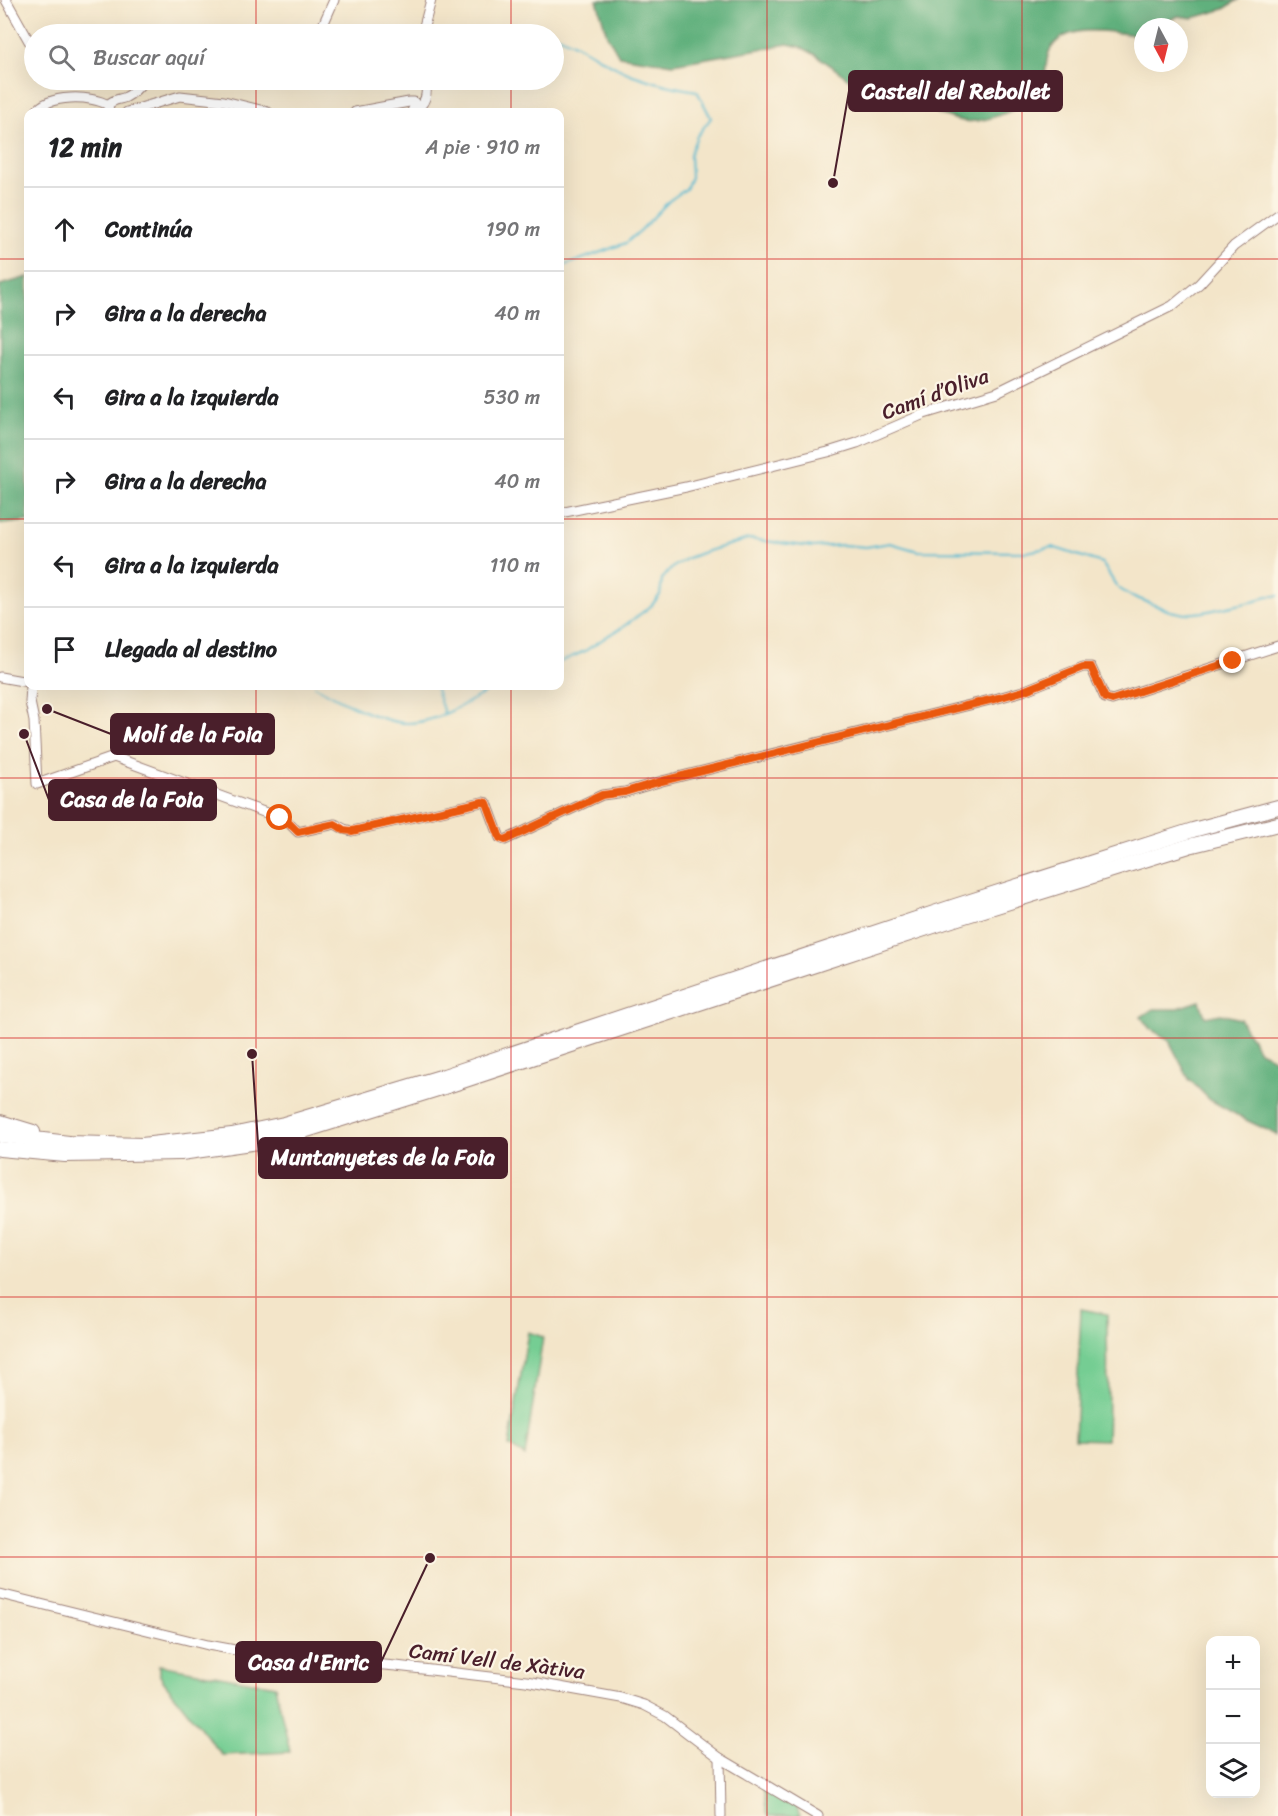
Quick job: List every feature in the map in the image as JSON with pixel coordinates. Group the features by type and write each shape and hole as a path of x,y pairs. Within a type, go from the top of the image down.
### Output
{"highway":[{"path":"0,1135 69,1143 142,1144 232,1135 284,1124 350,1106 955,906 1193,830 1278,807"},
{"path":"0,1157 10,1159 65,1155 181,1153 258,1142 297,1133 991,908 1190,846 1278,824"},
{"path":"0,1122 48,1135 76,1139 123,1140 142,1144"},
{"path":"0,1149 65,1155"}],"street":[{"path":"6,0 24,34"},
{"path":"323,24 334,0"},
{"path":"425,24 431,0"},
{"path":"109,108 112,100 124,98 136,90"},
{"path":"417,108 426,98 427,90"},
{"path":"140,108 180,96 224,101 252,108"},
{"path":"40,108 45,104 75,98 94,98 108,108"},
{"path":"377,108 414,102 416,105 413,108"},
{"name":"Camí d’Oliva","path":"564,512 676,489 828,452 857,443 924,414 997,392 1172,306 1199,285 1234,246 1278,214"},
{"path":"30,690 37,784 114,757 280,818 298,832 335,824 344,830 352,831 482,802 487,803 500,838 505,840 602,795 625,792 998,698 1023,691 1083,667 1091,667 1105,698 1112,700 1278,646"},
{"path":"0,676 24,682"},
{"name":"Camí Vell de Xàtiva","path":"0,1594 197,1642 257,1654 396,1666 526,1681 606,1695 651,1708 665,1716 720,1758 812,1814"},
{"path":"720,1758 721,1816"}],"green space":[{"path":"597,0 1238,0 1224,9 1193,18 1178,16 1174,18 1134,18 1134,35 1092,31 1068,35 1058,41 1048,54 1044,92 1003,114 979,121 958,120 910,104 891,104 890,92 864,90 816,55 801,47 788,44 673,64 619,56 607,35"},
{"path":"24,278 24,521 3,524 0,523 0,285"},
{"path":"1200,1001 1205,1017 1221,1014 1240,1019 1259,1051 1278,1060 1278,1135 1210,1100 1189,1079 1168,1039 1150,1029 1141,1017 1153,1009 1175,1009"},
{"path":"1081,1309 1107,1314 1107,1440 1075,1439"},
{"path":"528,1332 543,1337 525,1456 509,1446"},
{"path":"159,1665 275,1686 290,1752 222,1755 164,1682 159,1674"},
{"path":"763,1786 796,1805 800,1816 767,1816"}],"waterway":[{"path":"564,39 633,75 697,91 711,118 697,136 690,154 691,177 686,189 670,200 626,243 564,266"},
{"path":"564,660 585,651 651,606 660,595 662,579 673,567 701,553 749,539 813,547 843,545 866,547 890,543 918,551 1027,552 1052,547 1102,563 1117,587 1129,595 1170,611 1185,614 1256,601 1267,596 1278,596"},
{"path":"322,690 374,715 409,723 432,719 491,690"},
{"path":"436,690 444,713"}],"place":[{"name":"Castell del Rebollet","path":"833,183"},
{"name":"Molí de la Foia","path":"47,709"},
{"name":"Casa de la Foia","path":"24,734"},
{"name":"Muntanyetes de la Foia","path":"252,1054"},
{"name":"Casa d'Enric","path":"430,1558"}],"route":[{"path":"280,818 298,832 335,824 344,830 352,831 482,802 487,803 500,838 505,840 602,795 625,792 998,698 1023,691 1087,666 1094,671 1105,698 1112,700 1233,661"}]}
